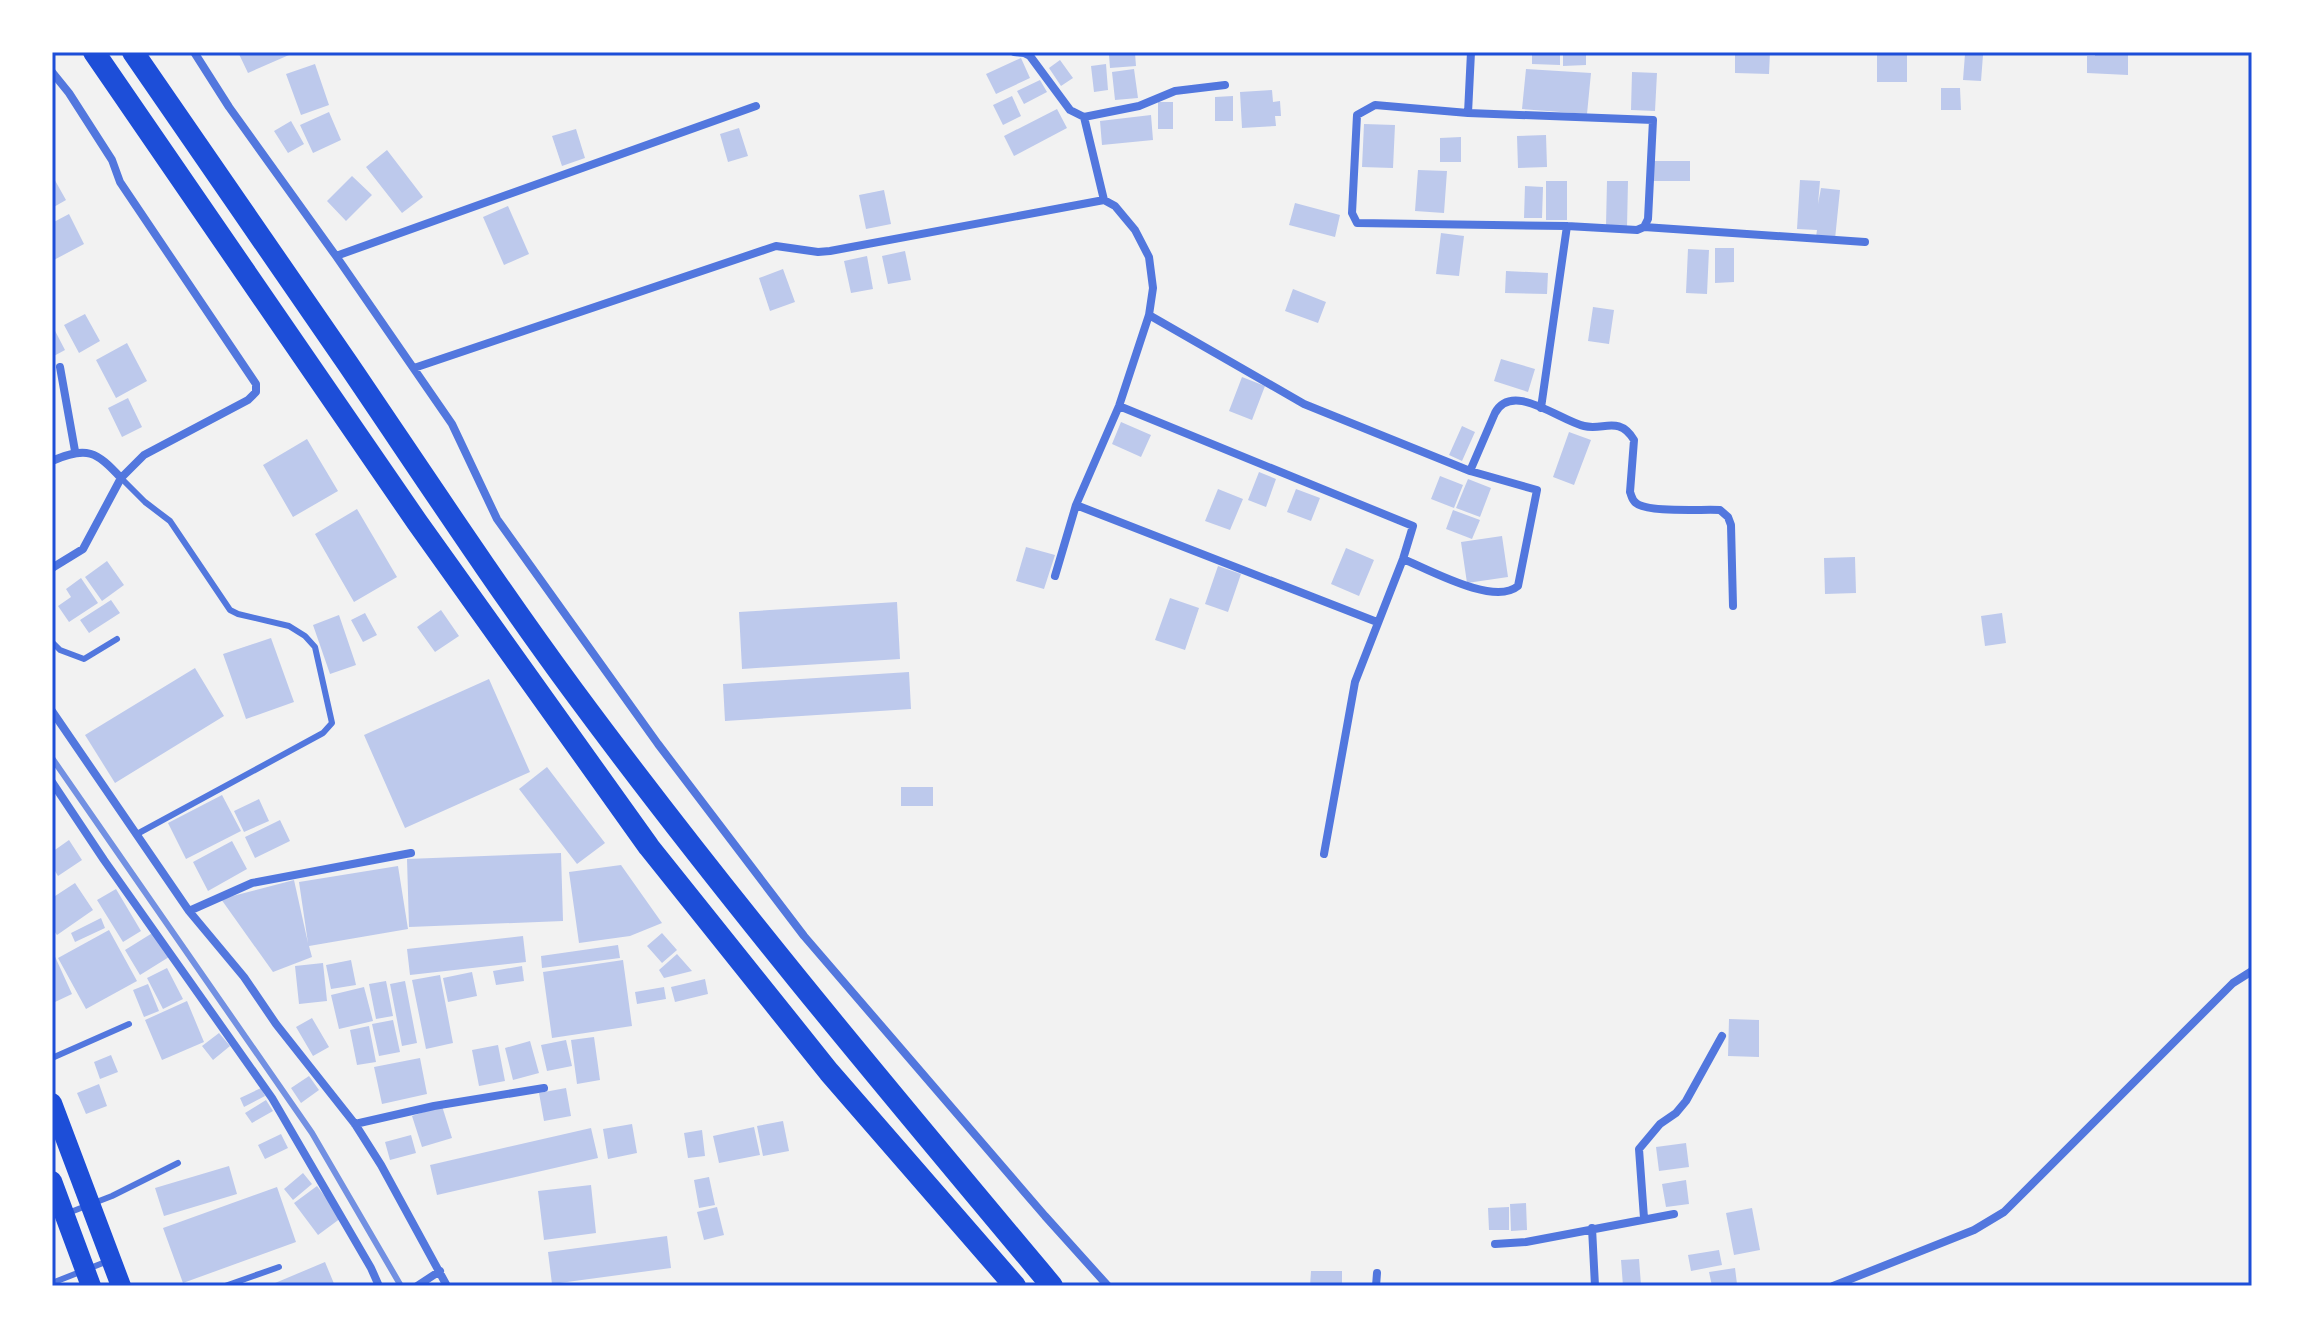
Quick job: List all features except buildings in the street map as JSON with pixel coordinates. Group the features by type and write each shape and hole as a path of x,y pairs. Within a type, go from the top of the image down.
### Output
{"highway":[{"path":"94,52 417,522 649,847 829,1072 1015,1286"},
{"path":"133,52 435,496 572,688 797,980 1052,1286"},
{"path":"52,1103 121,1286"},
{"path":"53,1188 88,1278"}],"street":[{"path":"194,52 229,107 452,424 497,519 658,744 804,936 1108,1286"},
{"path":"1014,52 1030,56 1070,110 1084,117 1139,106 1175,91 1225,85"},
{"path":"1468,113 1471,52"},
{"path":"52,72 112,160 120,182 256,384 256,392 248,400 144,455 121,478 83,549 52,568"},
{"path":"1644,227 1648,219 1653,120 1468,113 1375,105 1357,115 1352,213 1357,223 1637,230 1644,227 1865,242"},
{"path":"336,256 756,106"},
{"path":"1084,117 1104,200"},
{"path":"414,368 776,246 830,251 1104,200 1115,206 1135,230 1149,257 1153,288 1149,315 1119,406 1076,505 1055,576"},
{"path":"1541,408 1567,226"},
{"path":"1149,315 1304,404 1470,471 1537,490 1518,586 1509,592 1490,593 1403,559"},
{"path":"60,367 75,451"},
{"path":"1470,471 1499,405 1509,399 1525,402 1586,427 1607,424 1621,427 1630,432 1634,440 1630,492 1638,506 1650,509 1720,510 1728,517 1731,525 1733,606"},
{"path":"1119,406 1413,526 1355,682 1324,854"},
{"path":"52,461 75,451 102,458 121,478"},
{"path":"1076,505 1377,622"},
{"path":"52,711 189,911 244,977 276,1024 355,1124 447,1286"},
{"path":"52,782 272,1098 379,1286"},
{"path":"189,911 252,883 411,853"},
{"path":"1833,1286 1974,1230 2004,1212 2233,983 2252,971"},
{"path":"1644,1218 1639,1149 1660,1124 1686,1101 1722,1036"},
{"path":"355,1124 434,1106 544,1088"},
{"path":"1495,1244 1526,1242 1674,1214"},
{"path":"1592,1228 1595,1286"},
{"path":"417,1286 440,1271"},
{"path":"1376,1286 1377,1273"}],"lane":[{"path":"121,478 170,521 230,610 289,626 315,647 332,723 323,733 137,834"},
{"path":"52,642 60,650 84,659 117,639"},
{"path":"52,1058 129,1024"},
{"path":"64,1214 112,1196 178,1163"},
{"path":"53,1188 82,1181"},
{"path":"52,1283 88,1278 111,1260"},
{"path":"225,1286 279,1267"}],"railway":[{"path":"52,758 312,1133 401,1286"}]}
